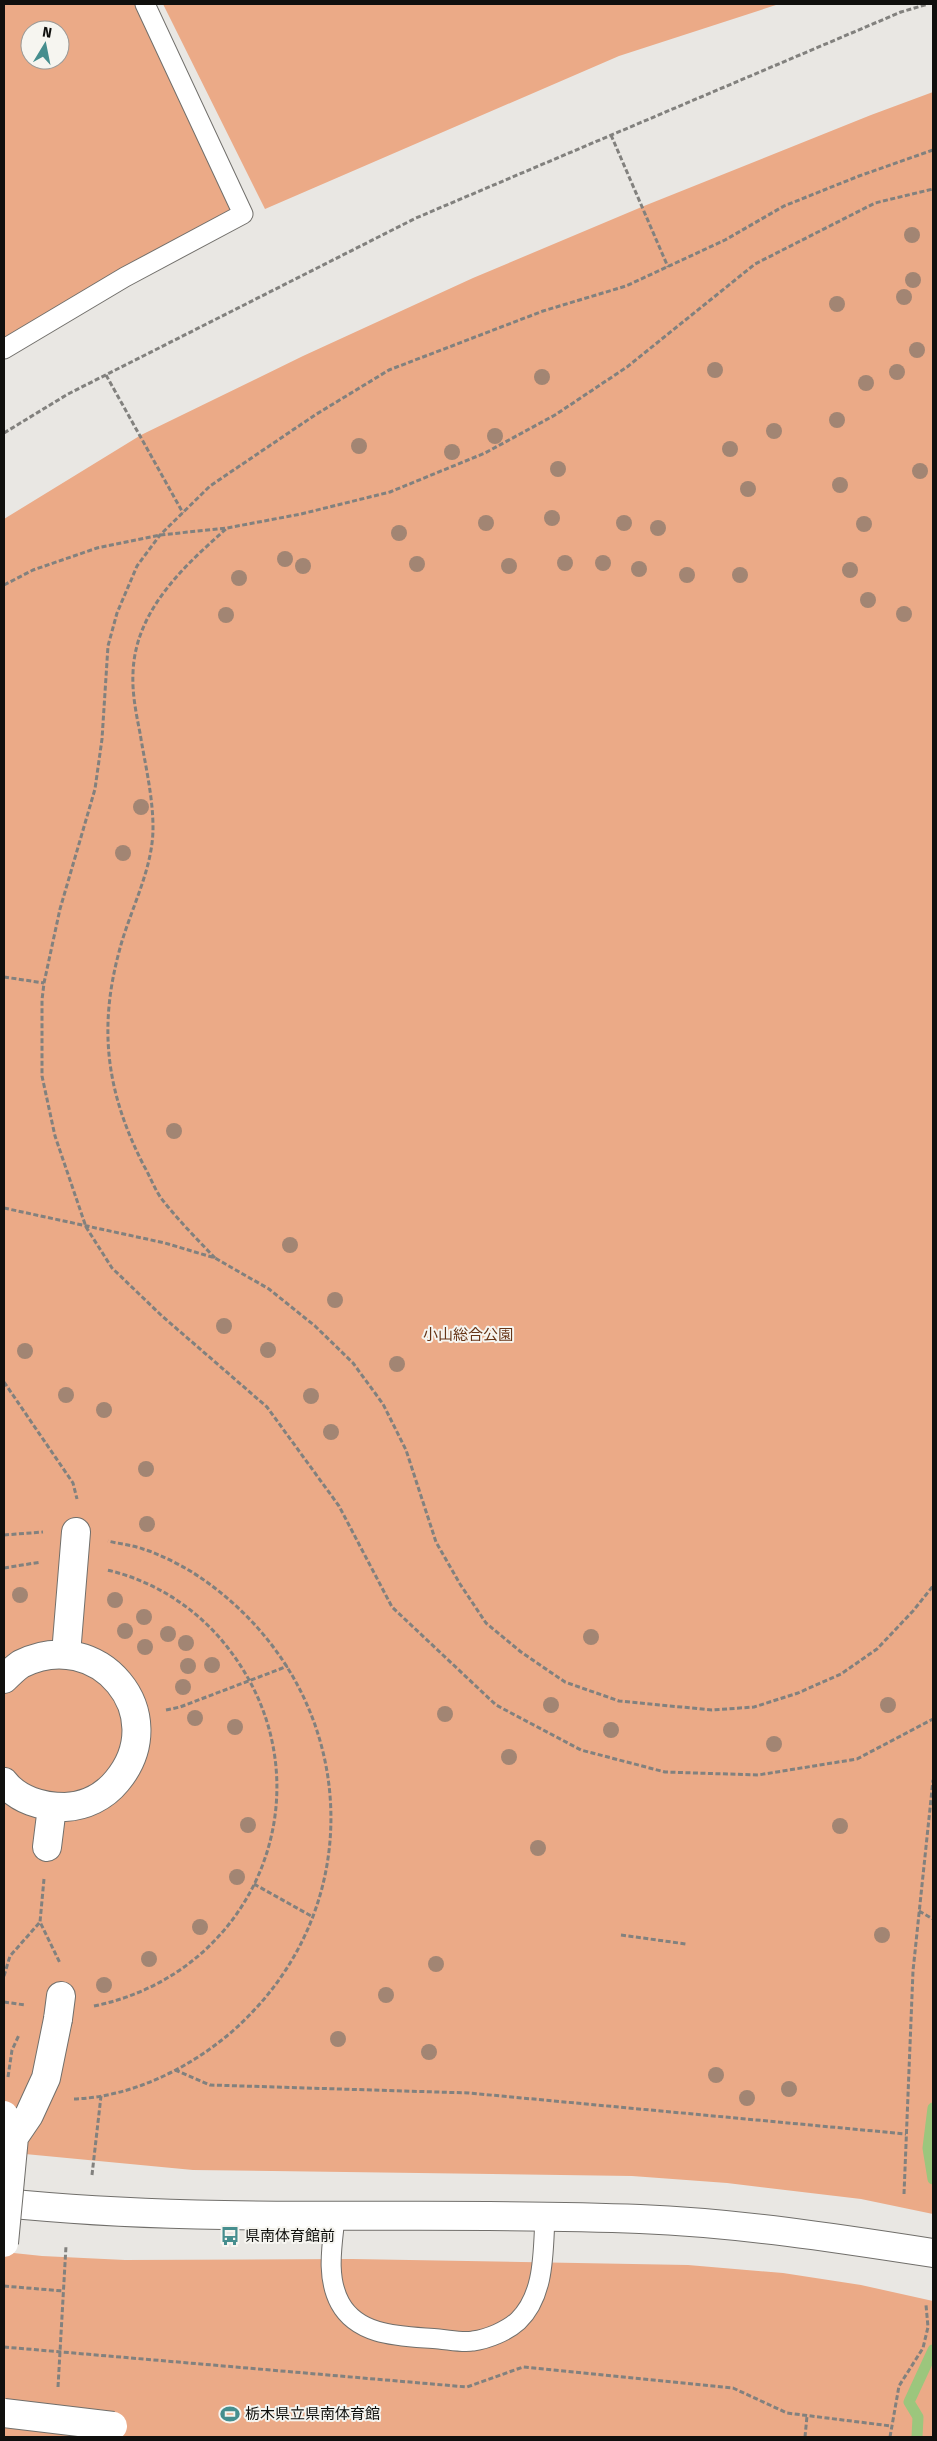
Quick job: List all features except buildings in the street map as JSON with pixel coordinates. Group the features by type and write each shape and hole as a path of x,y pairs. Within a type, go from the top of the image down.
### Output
{"street":[{"path":"66,1654 76,1532"},
{"path":"4,1679 20,1665 35,1659 66,1654 88,1659 107,1670 122,1686 133,1705 137,1727 135,1749 127,1770 113,1786 95,1800 74,1807 52,1807 29,1801 9,1788 4,1782"},
{"path":"47,1847 52,1807"},
{"path":"4,2242 9,2126 29,2115 46,2078 59,2008"},
{"path":"4,2203 79,2211 335,2218 545,2217 640,2219 733,2225 821,2235 933,2253"},
{"path":"4,2413 113,2426"}],"lane":[{"path":"4,349 126,277 243,214 145,4"},
{"path":"335,2218 331,2282 341,2304 352,2317 383,2334 472,2342 495,2335 517,2321 533,2300 543,2262 545,2217"}],"path":[{"path":"4,433 68,394 416,218 901,12 928,4"},
{"path":"611,135 648,214 668,267"},
{"path":"933,150 859,176 784,206 725,240 626,286 543,311 389,370 315,415 210,486 160,535 137,566 117,613 108,646 102,740 95,789 60,909 42,1000 42,1076 55,1136 86,1227 112,1268 162,1316 267,1408 339,1506 392,1607 496,1706 581,1750 665,1772 749,1775 857,1759 933,1719"},
{"path":"4,585 33,570 97,548 160,535 227,528 301,514 390,492 485,454 555,416 627,367 755,264 874,203 933,189"},
{"path":"106,375 183,513"},
{"path":"215,1258 161,1197 138,1154 119,1108 108,1050 108,1002 119,952 149,856 153,829 150,785 135,703 133,673 136,646 145,623 160,596 191,560 227,528"},
{"path":"4,977 44,983"},
{"path":"4,1208 165,1243 215,1258 269,1289 315,1326 353,1363 383,1404 406,1450 436,1542 460,1584 486,1623 521,1652 565,1682 619,1701 712,1710 754,1707 798,1693 842,1674 877,1648 913,1611 933,1586"},
{"path":"4,1382 73,1483 78,1507 76,1532"},
{"path":"4,1535 33,1532 76,1532 144,1549 200,1577 249,1616 288,1666 315,1721 330,1783 330,1845 318,1906 291,1963 253,2013 206,2053 150,2082 101,2096 71,2099"},
{"path":"4,2002 72,2009 122,1999 169,1978 209,1948 241,1909 264,1864 276,1815 277,1765 266,1716 246,1670 214,1630 175,1598 130,1575 73,1563"},
{"path":"135,1717 180,1707 288,1666"},
{"path":"904,2194 912,1971 933,1780"},
{"path":"47,1847 40,1922 60,1962 59,2008"},
{"path":"254,1884 313,1917"},
{"path":"919,1911 933,1919"},
{"path":"4,1976 10,1956 40,1922"},
{"path":"621,1935 686,1944"},
{"path":"7,2085 12,2050 19,2034"},
{"path":"174,2070 210,2085 469,2093 906,2134"},
{"path":"92,2175 101,2096"},
{"path":"57,2390 61,2352 66,2246"},
{"path":"4,2286 63,2291"},
{"path":"890,2437 899,2386 922,2348 928,2327 926,2305"},
{"path":"4,2347 467,2387 522,2367 734,2388 787,2413 892,2426"},
{"path":"805,2437 807,2416"}],"green space":[{"path":"4,4 145,4 243,214 4,349"},
{"path":"163,4 779,4 619,56 265,209"},
{"name":"小山総合公園","path":"933,92 933,2214 861,2199 727,2183 632,2176 193,2170 4,2152 4,519 141,435 303,356 473,278 644,206"},
{"path":"4,2252 125,2260 352,2259 688,2265 783,2273 861,2285 933,2301 933,2437 4,2437"}],"waterway":[{"path":"933,2108 928,2148 933,2179"},
{"path":"917,2437 918,2417 909,2402 933,2350"}],"place":[{"name":"県南体育館前","path":"230,2236"},
{"name":"栃木県立県南体育館","path":"230,2414"}]}
